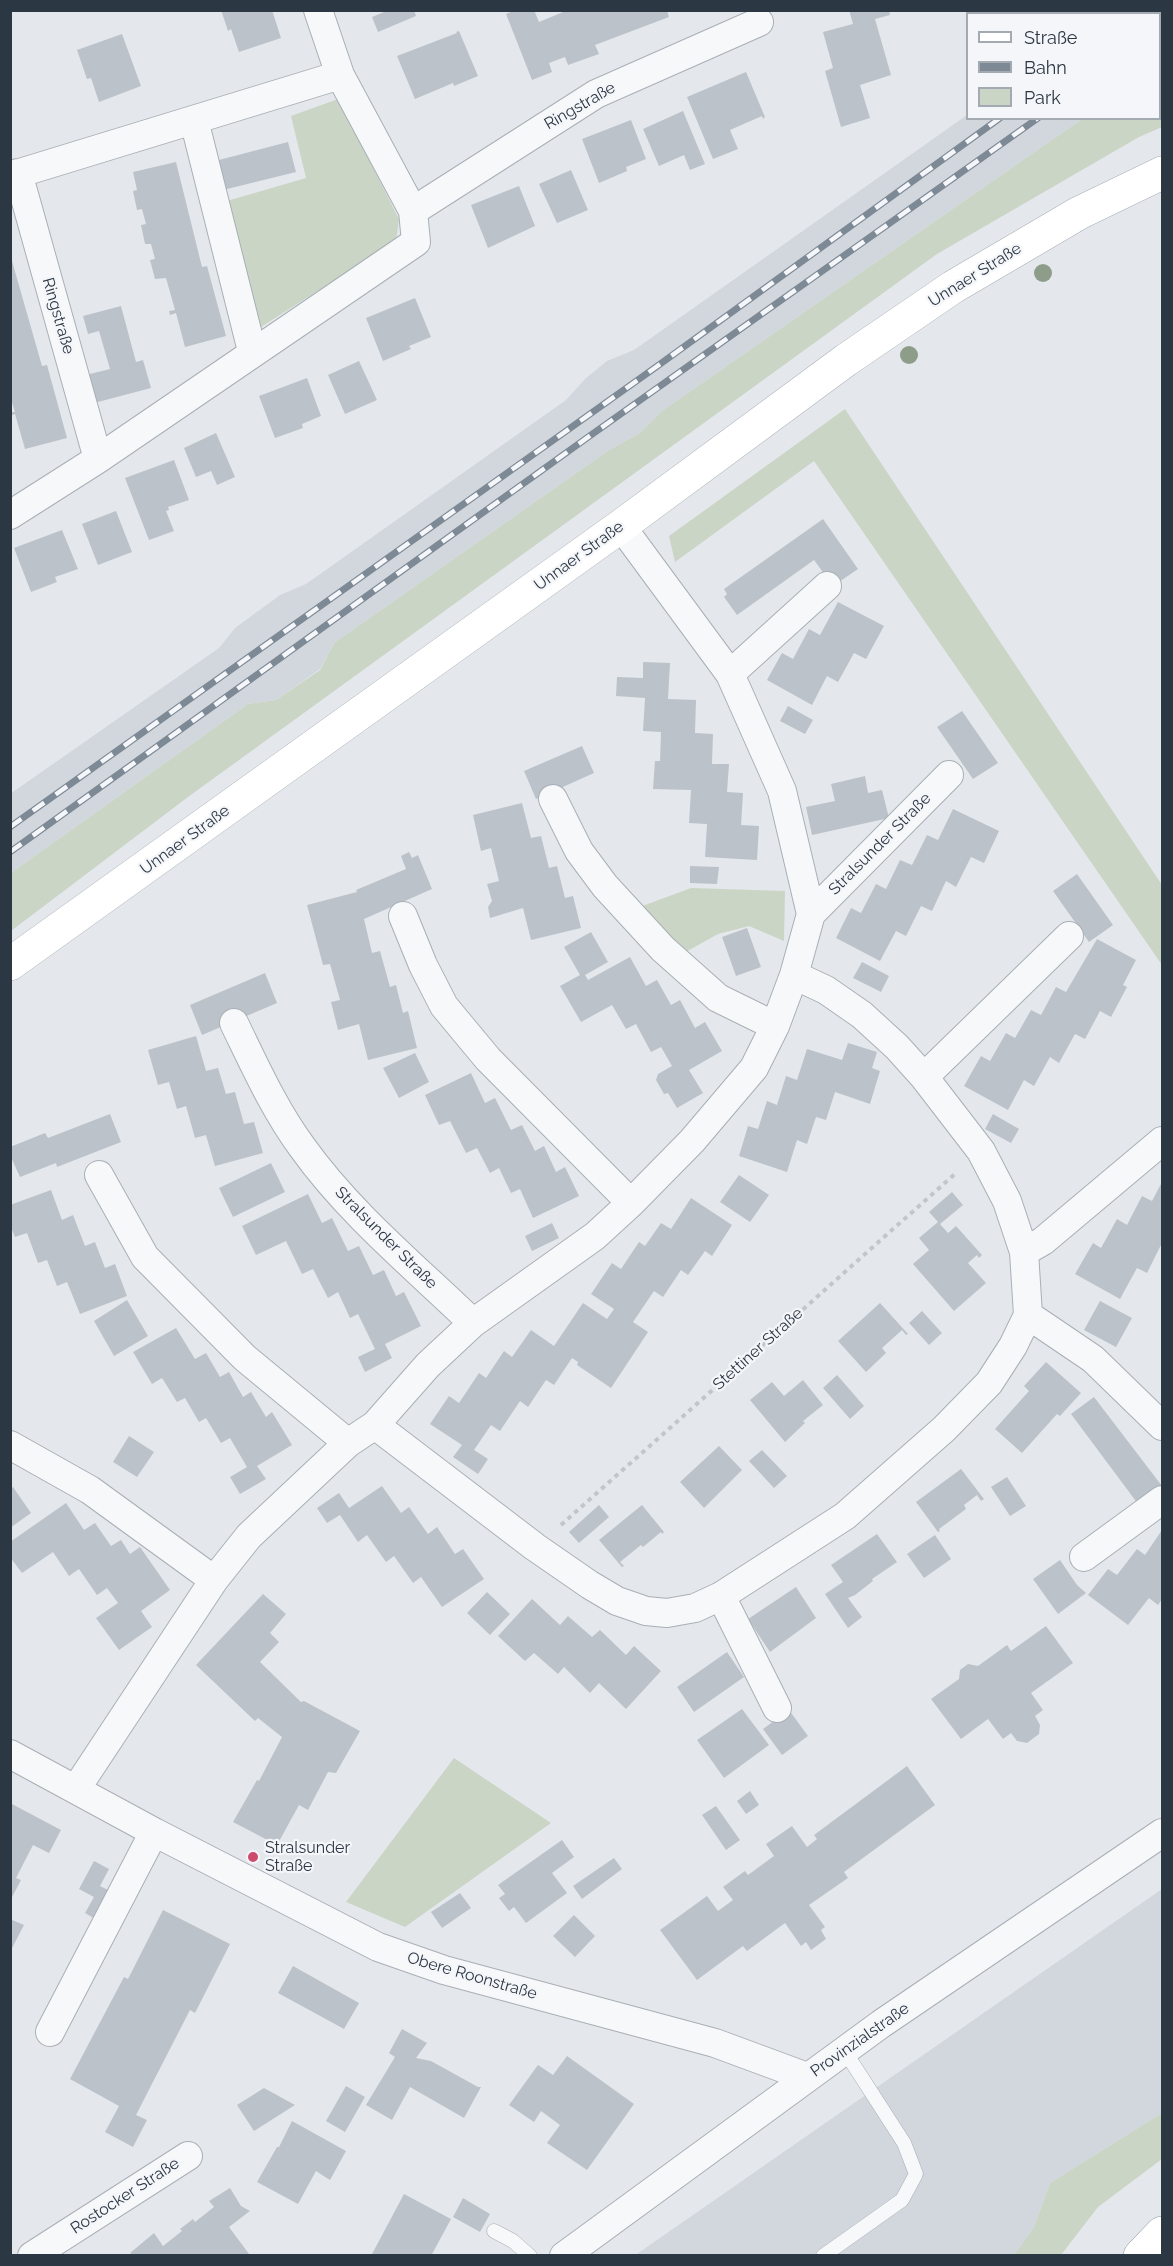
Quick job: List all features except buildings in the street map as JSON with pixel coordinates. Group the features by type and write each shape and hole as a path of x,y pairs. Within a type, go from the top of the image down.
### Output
{"main road":[{"name":"Unnaer Straße","path":"10,964 621,526 846,360 953,287 1079,213 1162,172"},
{"path":"1140,2256 1162,2233"}],"street":[{"path":"10,515 98,459 252,351 416,242 413,211 340,75 318,10"},
{"name":"Ringstraße","path":"413,211 596,94 759,22"},
{"name":"Ringstraße","path":"98,459 14,175 340,75"},
{"path":"194,120 252,351"},
{"name":"Stralsunder Straße","path":"76,1789 214,1580 249,1536 348,1443 375,1425 428,1365 473,1323 595,1236 631,1203 692,1141 754,1068 775,1026 794,975 811,914 782,791 730,674 621,526"},
{"path":"730,674 826,586"},
{"name":"Stralsunder Straße","path":"811,914 949,775"},
{"path":"553,800 579,851 605,886 663,949 718,998 775,1026"},
{"path":"403,916 423,965 444,1006 488,1059 631,1203"},
{"path":"924,1077 1069,936"},
{"path":"375,1425 535,1547 617,1601 646,1611 667,1613 695,1608 721,1596 845,1516 944,1429 989,1383 1013,1346 1028,1315 1024,1252 1006,1201 981,1151 924,1077 897,1047 862,1015 826,990 794,975"},
{"name":"Stralsunder Straße","path":"234,1023 272,1100 302,1148 352,1208 473,1323"},
{"path":"1024,1252 1043,1241 1162,1141"},
{"path":"99,1175 145,1257 244,1358 348,1443"},
{"path":"1028,1315 1092,1359 1162,1426"},
{"path":"10,1445 90,1490 214,1580"},
{"path":"1084,1557 1162,1500"},
{"path":"721,1596 777,1708"},
{"name":"Obere Roonstraße","path":"10,1754 154,1832 378,1947 444,1970 715,2043 807,2077"},
{"path":"50,2032 154,1832"},
{"name":"Provinzialstraße","path":"564,2256 844,2050 1162,1833"},
{"name":"Rostocker Straße","path":"32,2256 188,2156"}],"lane":[{"path":"823,2256 902,2200 916,2174 904,2143 844,2050"},
{"path":"494,2231 513,2241 530,2256"}],"path":[{"name":"Stettiner Straße","path":"535,1547 981,1151"}],"shaded area":[{"path":"1162,11 1161,64 1161,12 1114,12"},
{"path":"966,116 966,120 1081,120 662,411 640,433 609,450 334,643 320,669 276,700 248,704 11,873 10,794 219,648 235,628 280,595 306,584 566,400 586,378 607,361 634,350"},
{"path":"1162,1889 1162,2113 1050,2183 1034,2227 1014,2255 634,2256"}],"green space":[{"path":"1161,64 1162,127 1139,137 937,254 188,797 11,931 11,873 248,704 276,700 320,670 334,643 609,450 640,433 662,411 1081,120 1161,120"},
{"path":"338,99 399,219 396,241 261,327 227,201 306,178 291,116"},
{"path":"845,409 1162,885 1162,965 814,461 675,562 669,536"},
{"path":"691,888 785,891 784,941 749,926 718,934 684,953 637,908"},
{"path":"454,1758 551,1823 405,1927 346,1902"},
{"path":"1162,2113 1162,2159 1098,2207 1061,2255 1014,2255 1034,2227 1050,2183"}],"railway":[{"path":"10,827 656,367 997,120"},
{"path":"10,852 1035,120"}],"place":[{"name":"Stralsunder Straße","path":"253,1857"}]}
